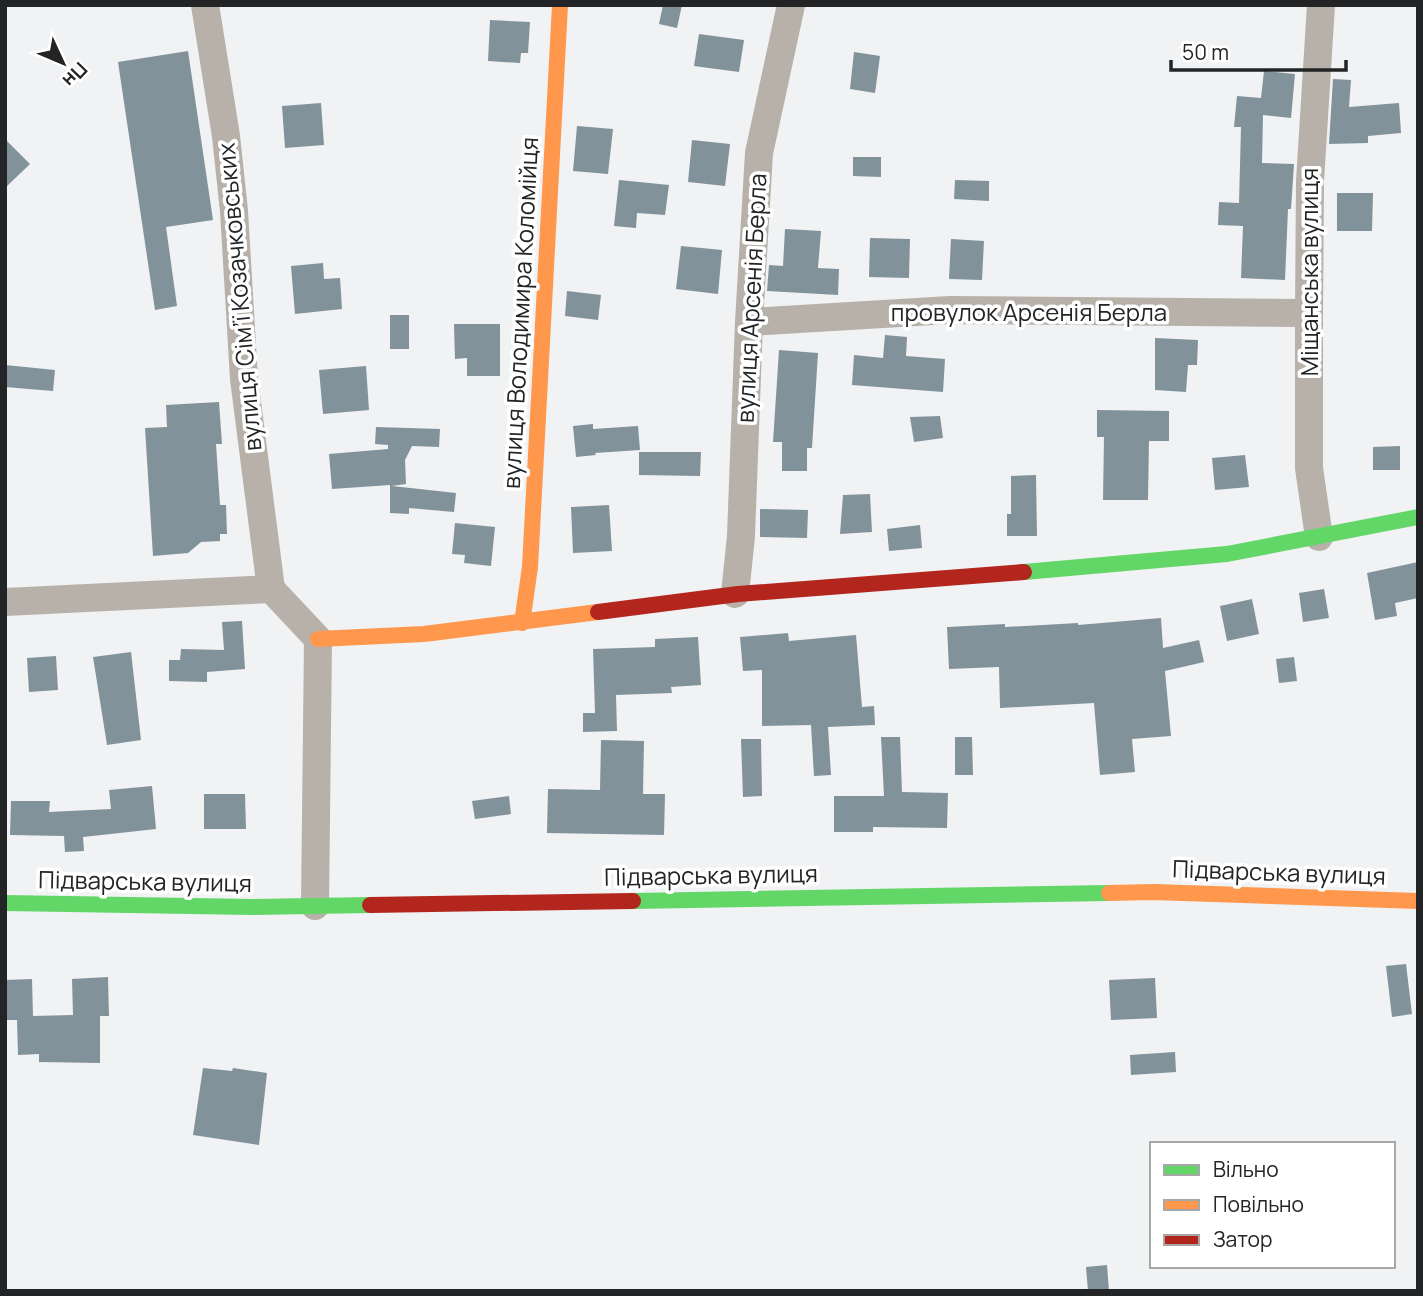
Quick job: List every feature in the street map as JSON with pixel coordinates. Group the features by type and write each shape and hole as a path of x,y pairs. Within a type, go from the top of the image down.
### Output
{"street":[{"name":"вулиця Сімʼї Козачковських","path":"205,5 226,136 234,211 244,380 271,589"},
{"name":"вулиця Володимира Коломійця","path":"522,623 530,567 560,5"},
{"name":"вулиця Арсенія Берла","path":"735,594 741,536 749,322 760,153 791,5"},
{"name":"Міщанська вулиця","path":"1319,537 1309,468 1309,313 1311,168 1321,5"},
{"name":"провулок Арсенія Берла","path":"749,322 950,310 1309,313"},
{"path":"318,639 375,639 522,623 735,594 1199,556 1319,537 1418,517"},
{"path":"5,602 271,589 318,639 315,906"},
{"name":"Підварська вулиця","path":"5,902 315,906 1154,891 1418,901"}],"building":[{"path":"663,5 682,5 677,28 659,24"},
{"path":"490,20 530,22 528,53 521,53 520,63 488,61"},
{"path":"699,34 744,40 739,72 694,66"},
{"path":"188,51 213,220 166,227 177,306 155,310 118,62"},
{"path":"854,52 880,56 875,93 850,89"},
{"path":"1264,71 1295,74 1291,118 1263,115 1262,163 1294,164 1291,209 1288,209 1285,280 1241,278 1243,226 1218,225 1219,202 1239,203 1241,127 1234,127 1237,96 1261,98"},
{"path":"1333,79 1351,80 1349,107 1399,103 1401,133 1368,136 1368,143 1329,144"},
{"path":"321,103 324,145 285,148 282,106"},
{"path":"577,126 613,129 608,174 573,171"},
{"path":"5,139 30,164 5,188"},
{"path":"692,140 730,144 725,186 688,182"},
{"path":"853,157 881,157 881,177 853,176"},
{"path":"619,180 669,185 665,215 637,213 636,228 614,226"},
{"path":"955,180 989,181 989,201 954,199"},
{"path":"1337,193 1373,193 1372,231 1337,231"},
{"path":"785,229 821,231 818,268 839,269 838,295 767,291 769,265 783,266"},
{"path":"870,238 910,239 909,278 869,277"},
{"path":"951,239 984,241 982,280 949,279"},
{"path":"681,246 722,250 718,294 676,289"},
{"path":"323,263 324,279 340,278 342,309 295,314 291,266"},
{"path":"567,291 601,295 598,320 565,316"},
{"path":"390,315 409,315 409,349 390,349"},
{"path":"454,324 500,324 500,376 467,376 467,358 455,359"},
{"path":"885,335 907,337 906,356 945,359 943,392 852,385 854,355 883,358"},
{"path":"1155,338 1198,340 1197,365 1188,365 1186,392 1155,390"},
{"path":"779,350 818,353 812,448 807,448 807,471 782,471 782,442 773,442"},
{"path":"5,365 55,370 53,391 5,387"},
{"path":"366,366 369,410 323,414 319,370"},
{"path":"219,402 222,444 216,444 220,505 226,505 227,534 220,534 220,541 201,542 188,553 153,556 145,428 167,427 166,405"},
{"path":"1097,410 1169,411 1169,441 1149,441 1148,500 1103,500 1104,437 1097,437"},
{"path":"940,416 943,438 914,442 910,417"},
{"path":"593,424 593,429 638,426 640,450 576,457 573,426"},
{"path":"376,427 440,429 439,447 412,446 405,460 406,484 392,486 456,493 454,512 409,508 409,514 390,513 390,485 332,489 329,454 388,449 388,445 375,444"},
{"path":"1400,446 1400,470 1373,470 1373,447"},
{"path":"639,452 701,452 700,476 639,475"},
{"path":"1245,455 1249,487 1215,490 1212,458"},
{"path":"1036,475 1037,536 1007,536 1007,514 1011,514 1011,476"},
{"path":"870,494 872,532 840,534 843,495"},
{"path":"609,505 612,551 573,553 571,507"},
{"path":"760,509 808,510 807,538 760,537"},
{"path":"455,523 495,527 491,566 464,563 465,555 452,554"},
{"path":"920,525 922,548 889,551 887,529"},
{"path":"1418,562 1418,598 1395,603 1397,616 1375,620 1367,573"},
{"path":"1324,589 1329,618 1303,622 1299,593"},
{"path":"1252,599 1259,634 1227,641 1220,606"},
{"path":"1161,618 1163,648 1199,640 1204,662 1165,671 1171,736 1132,739 1135,772 1100,775 1094,703 1000,708 999,667 949,669 947,627 1005,624 1005,627 1078,625"},
{"path":"242,621 245,669 207,672 207,682 169,681 169,660 180,660 181,649 224,650 222,622"},
{"path":"788,633 789,641 856,635 862,707 874,706 875,725 828,727 831,775 814,776 811,725 762,726 762,670 743,671 740,637"},
{"path":"698,637 701,685 671,687 672,693 616,695 617,731 583,732 583,713 595,713 593,649 655,647 655,639"},
{"path":"131,652 141,740 107,745 93,657"},
{"path":"56,656 58,690 29,692 27,658"},
{"path":"1294,657 1297,681 1279,683 1276,659"},
{"path":"881,737 900,737 902,792 948,793 947,828 873,827 873,832 834,832 834,796 884,796"},
{"path":"955,737 972,737 973,775 955,775"},
{"path":"741,739 761,739 762,796 743,797"},
{"path":"601,740 644,741 643,794 665,794 664,835 547,833 548,789 600,790"},
{"path":"152,786 156,829 83,837 84,851 65,852 64,836 10,835 11,801 50,801 49,812 111,809 109,790"},
{"path":"204,794 245,794 246,829 204,829"},
{"path":"509,796 511,814 475,819 472,801"},
{"path":"1406,964 1412,1014 1392,1017 1386,966"},
{"path":"108,977 109,1016 100,1016 100,1063 39,1062 39,1054 18,1055 17,1020 5,1020 5,980 32,979 33,1016 73,1015 72,979"},
{"path":"1155,978 1157,1018 1111,1020 1109,980"},
{"path":"1175,1052 1176,1072 1131,1075 1130,1055"},
{"path":"203,1068 232,1071 233,1068 267,1073 259,1145 193,1135"},
{"path":"1107,1265 1109,1291 1088,1291 1086,1267"}],"traffic: fast":[{"path":"1024,572 1227,554 1418,517"},
{"path":"633,901 1109,893"},
{"path":"5,903 252,907 370,905"}],"traffic: slow":[{"path":"522,623 530,567 560,5"},
{"path":"318,639 424,634 598,612"},
{"path":"1109,893 1154,892 1418,901"}],"traffic: jam":[{"path":"598,612 738,594 1024,572"},
{"path":"370,905 633,901"}]}
